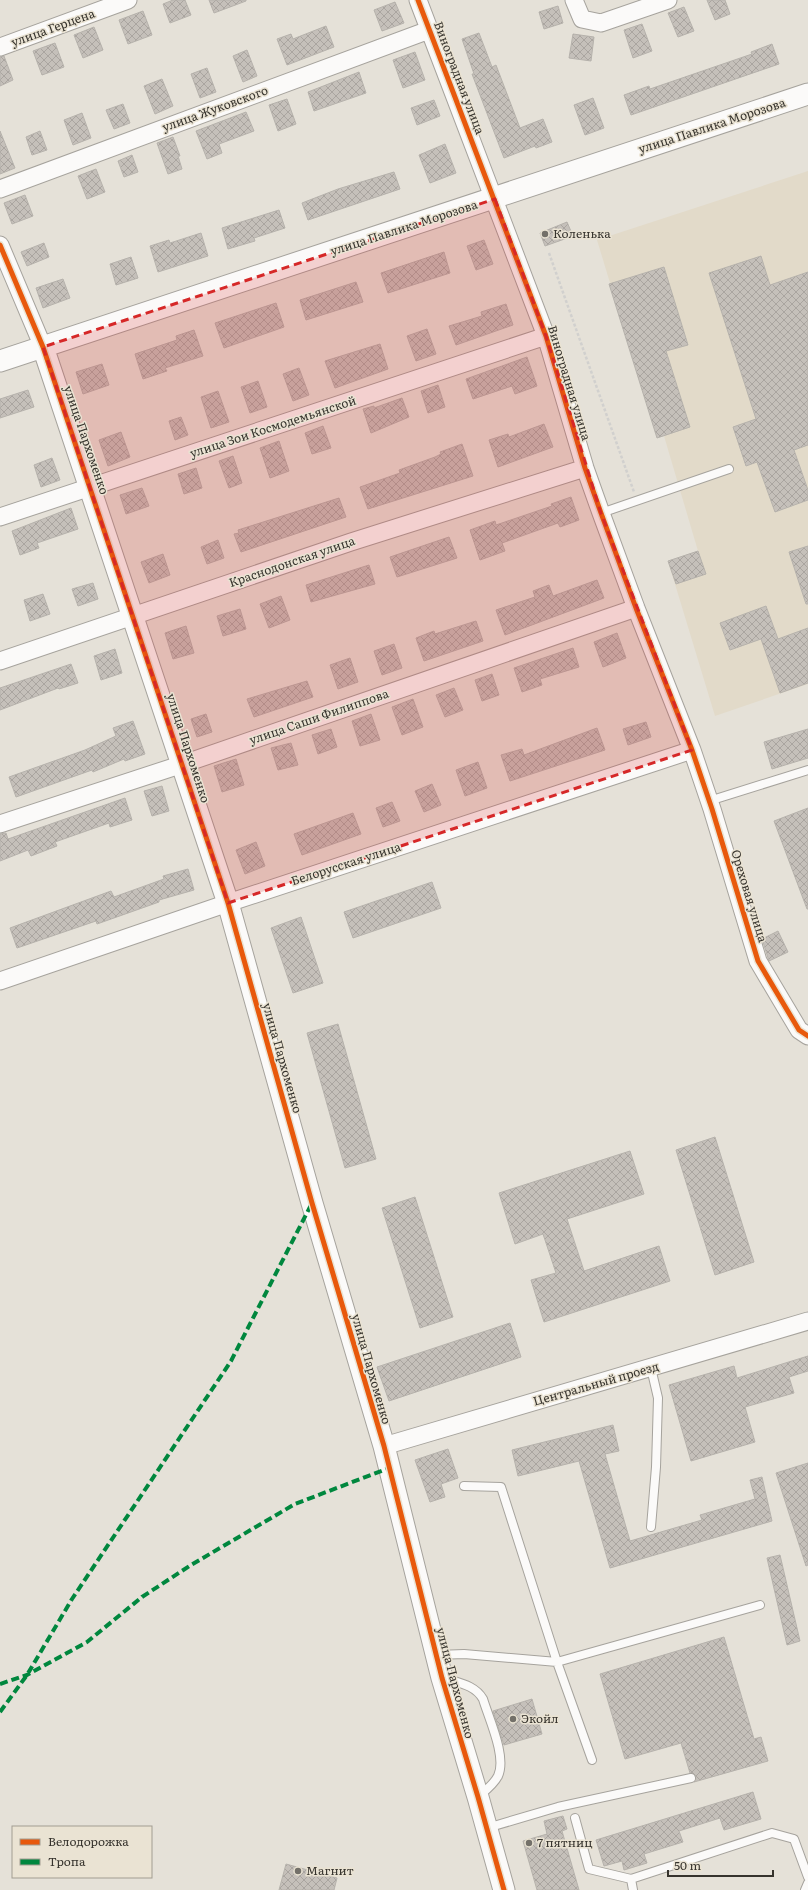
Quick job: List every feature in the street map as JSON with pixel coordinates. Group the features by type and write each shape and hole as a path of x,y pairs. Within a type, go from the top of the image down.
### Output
{"street":[{"name":"улица Герцена","path":"0,47 128,0"},
{"name":"Виноградная улица","path":"418,0 546,336 585,468 636,608 692,750"},
{"path":"574,0 582,19 601,23 668,0"},
{"name":"улица Жуковского","path":"0,189 429,30"},
{"name":"улица Павлика Морозова","path":"0,361 495,199 808,94"},
{"name":"улица Пархоменко","path":"0,245 43,346 134,616 228,903 312,1203 384,1446 442,1678 504,1890"},
{"name":"улица Зои Космодемьянской","path":"0,517 546,336"},
{"name":"Краснодонская улица","path":"0,661 351,542 585,468"},
{"name":"улица Саши Филиппова","path":"0,824 182,764 636,608"},
{"name":"Ореховая улица","path":"692,750 758,961 799,1030 808,1036"},
{"name":"Белорусская улица","path":"0,981 228,903 692,750"},
{"name":"Центральный проезд","path":"384,1446 808,1321"}],"lane":[{"path":"601,513 730,469"},
{"path":"709,801 808,770"},
{"path":"651,1368 658,1398 656,1467 651,1527"},
{"path":"464,1486 501,1488 557,1662 592,1760"},
{"path":"436,1655 464,1654 557,1662 760,1605"},
{"path":"442,1678 471,1687 479,1692 484,1699 501,1757 501,1768 497,1778 478,1797"},
{"path":"486,1828 558,1807 692,1778"},
{"path":"575,1818 589,1869 631,1879 772,1833 794,1839 808,1877"},
{"path":"631,1879 633,1890"},
{"path":"805,1890 808,1883"}],"path":[{"path":"549,253 637,500"}],"highlighted area":[{"path":"495,199 546,336 601,513 692,750 228,903 43,347"}],"shaded area":[{"path":"808,171 808,684 715,716 668,561 698,551 664,436 657,438 597,240"}],"building":[{"path":"173,0 185,0 191,15 170,23 163,4"},
{"path":"209,0 246,0 246,1 214,13"},
{"path":"707,0 725,0 730,14 715,20"},
{"path":"395,2 404,23 382,31 374,10"},
{"path":"558,6 563,23 544,29 539,12"},
{"path":"684,7 694,31 678,37 668,13"},
{"path":"143,11 152,35 128,44 119,20"},
{"path":"642,24 652,51 633,58 624,30"},
{"path":"326,26 334,47 287,65 277,39 291,34 293,39"},
{"path":"94,27 103,50 83,58 74,35"},
{"path":"479,33 492,67 496,65 520,128 543,119 552,142 536,148 535,146 504,158 472,74 474,74 462,39"},
{"path":"573,34 594,37 591,61 569,58"},
{"path":"55,43 64,67 42,75 33,51"},
{"path":"772,44 779,64 631,115 624,95 649,86 650,89 752,54 751,52"},
{"path":"247,50 257,76 243,82 233,56"},
{"path":"415,52 425,80 403,88 393,60"},
{"path":"4,56 13,80 0,86 0,57"},
{"path":"207,68 216,92 200,98 191,74"},
{"path":"359,72 366,93 314,111 308,92"},
{"path":"162,79 173,106 155,114 144,86"},
{"path":"593,98 604,128 585,135 574,105"},
{"path":"287,99 296,124 278,131 269,105"},
{"path":"434,100 440,116 417,125 411,108"},
{"path":"123,104 130,123 114,129 106,110"},
{"path":"246,112 254,131 219,144 222,153 207,159 196,131"},
{"path":"82,113 91,138 73,145 64,120"},
{"path":"0,131 15,168 0,174"},
{"path":"40,131 47,150 32,155 26,137"},
{"path":"173,137 180,156 178,156 182,169 168,174 157,143"},
{"path":"445,144 456,173 430,183 419,155"},
{"path":"132,155 138,172 124,177 118,161"},
{"path":"96,169 105,192 87,199 78,176"},
{"path":"394,172 400,189 308,220 302,203 338,189"},
{"path":"25,195 33,216 12,224 4,203"},
{"path":"279,210 285,228 254,238 255,241 228,249 222,228"},
{"path":"567,222 573,236 545,246 540,233"},
{"path":"201,233 208,256 158,272 150,246 169,240 170,243"},
{"path":"484,240 493,264 476,270 467,246"},
{"path":"44,243 49,257 27,266 21,252"},
{"path":"444,252 450,273 388,293 381,273"},
{"path":"761,256 770,285 808,272 808,445 794,450 808,490 808,500 775,512 757,462 746,466 733,427 756,419 709,273"},
{"path":"131,257 138,278 116,285 110,264"},
{"path":"664,267 688,345 666,351 690,427 657,438 609,284"},
{"path":"63,279 70,298 43,308 36,288"},
{"path":"356,282 363,302 306,320 300,300"},
{"path":"276,303 284,327 224,348 215,323"},
{"path":"506,304 513,325 456,345 449,326 482,316 481,312"},
{"path":"427,329 436,354 416,361 407,336"},
{"path":"194,330 203,356 165,368 167,371 143,379 135,354 177,340 176,336"},
{"path":"380,344 388,369 335,388 325,361"},
{"path":"527,357 537,386 515,394 512,386 473,399 466,379"},
{"path":"102,364 109,385 83,394 76,372"},
{"path":"299,368 309,395 293,401 283,374"},
{"path":"258,381 267,407 250,413 241,387"},
{"path":"438,385 445,407 428,413 421,391"},
{"path":"28,390 34,407 0,418 0,399"},
{"path":"218,391 229,422 211,428 201,397"},
{"path":"402,398 409,417 371,433 363,409 374,406 374,408"},
{"path":"181,417 188,435 175,440 169,421"},
{"path":"544,424 553,447 498,467 489,440 508,434 509,437"},
{"path":"323,426 331,448 312,454 305,433"},
{"path":"121,432 130,457 108,466 99,440"},
{"path":"279,441 289,471 270,478 260,448"},
{"path":"462,444 473,476 368,509 360,487 400,473 399,470 435,457 441,454 440,452"},
{"path":"233,456 242,483 229,488 219,461"},
{"path":"52,458 60,480 41,487 34,465"},
{"path":"196,468 202,488 184,494 178,474"},
{"path":"142,488 149,506 126,514 120,495"},
{"path":"571,497 579,520 560,527 558,523 502,543 505,551 480,560 470,530 495,521 496,525 552,506 551,504"},
{"path":"339,498 346,517 241,552 234,534 239,533 238,530"},
{"path":"71,508 78,529 37,543 39,548 20,555 12,531"},
{"path":"449,537 457,558 397,577 390,557"},
{"path":"218,540 224,558 207,564 201,547"},
{"path":"808,546 808,604 806,604 789,552"},
{"path":"698,551 706,574 676,584 668,561"},
{"path":"163,554 170,575 149,583 141,562"},
{"path":"369,565 375,584 311,602 306,585"},
{"path":"597,580 604,598 505,635 496,610 535,597 533,591 549,585 553,596"},
{"path":"93,583 98,599 78,606 72,589"},
{"path":"43,594 50,614 30,621 24,600"},
{"path":"281,596 290,620 269,628 260,604"},
{"path":"766,606 778,639 808,628 808,683 780,693 761,639 730,650 720,623"},
{"path":"240,609 246,629 223,636 217,616"},
{"path":"476,621 483,641 424,661 416,638 434,631 435,634"},
{"path":"186,626 194,653 173,659 165,633"},
{"path":"617,633 626,658 603,667 594,642"},
{"path":"394,644 402,668 382,675 374,651"},
{"path":"573,648 579,667 540,679 542,685 522,692 514,668"},
{"path":"115,649 122,673 101,680 94,656"},
{"path":"350,658 358,682 338,689 330,665"},
{"path":"71,664 78,683 59,689 58,688 0,710 0,688"},
{"path":"492,674 499,695 482,701 475,680"},
{"path":"307,681 313,697 254,717 247,699"},
{"path":"454,688 463,710 445,717 436,695"},
{"path":"413,699 423,727 402,735 392,707"},
{"path":"206,714 212,732 197,737 191,719"},
{"path":"371,714 380,740 360,746 352,721"},
{"path":"133,721 145,754 125,761 124,759 93,772 92,770 16,797 9,777 85,750 116,736 113,728"},
{"path":"646,722 651,737 628,745 623,729"},
{"path":"597,728 605,750 510,781 501,755 522,749 524,755"},
{"path":"331,729 337,747 318,754 312,735"},
{"path":"808,729 808,758 772,769 764,742"},
{"path":"291,743 298,765 278,770 271,748"},
{"path":"236,759 244,785 222,792 214,766"},
{"path":"478,762 487,788 465,796 456,770"},
{"path":"432,784 441,805 424,812 415,791"},
{"path":"162,786 169,811 152,816 144,791"},
{"path":"125,798 132,820 110,827 109,823 55,842 57,846 31,856 28,850 0,861 0,834 6,833 8,839"},
{"path":"392,802 400,821 383,827 376,808"},
{"path":"808,808 808,909 807,909 774,821"},
{"path":"353,813 361,834 302,855 294,834"},
{"path":"256,842 265,866 245,874 236,850"},
{"path":"188,869 194,890 159,900 159,902 97,924 96,921 17,948 10,928 111,891 114,897 164,879 163,876"},
{"path":"432,882 441,908 353,938 344,912"},
{"path":"301,917 323,983 293,993 271,928"},
{"path":"778,931 788,952 769,961 762,939"},
{"path":"338,1024 376,1159 345,1168 307,1033"},
{"path":"715,1137 754,1262 715,1275 676,1150"},
{"path":"630,1151 644,1194 567,1219 584,1271 659,1246 670,1281 544,1322 531,1280 556,1273 543,1234 515,1244 499,1193"},
{"path":"415,1197 453,1317 420,1328 382,1208"},
{"path":"510,1323 521,1357 389,1401 377,1367"},
{"path":"808,1356 808,1371 789,1377 794,1393 745,1407 755,1442 691,1461 669,1385 734,1366 737,1378"},
{"path":"613,1425 619,1451 605,1454 630,1541 702,1520 700,1515 755,1499 750,1480 762,1477 772,1521 610,1568 579,1461 518,1476 512,1450"},
{"path":"448,1449 458,1478 441,1484 445,1497 430,1502 415,1460"},
{"path":"808,1463 808,1565 806,1566 776,1473"},
{"path":"780,1555 800,1641 787,1645 767,1558"},
{"path":"724,1637 754,1739 761,1737 768,1761 694,1782 696,1776 690,1773 681,1743 625,1759 600,1674"},
{"path":"532,1699 542,1734 504,1745 493,1711"},
{"path":"753,1792 761,1819 724,1830 720,1818 679,1831 683,1842 644,1854 647,1863 624,1870 622,1861 604,1866 596,1840"},
{"path":"563,1816 567,1829 562,1831 579,1890 537,1890 523,1841 547,1834 544,1821"},
{"name":"Магнит","path":"286,1864 337,1878 334,1890 279,1890"}],"marked path":[{"path":"0,1712 27,1675 72,1599 231,1361 312,1203"},
{"path":"0,1684 27,1675 87,1642 142,1597 191,1565 295,1504 389,1468"}],"cycle path":[{"path":"418,0 546,336 585,468 636,608 692,750 712,809 758,961 799,1030 808,1036"},
{"path":"0,245 43,347 228,903 312,1203 384,1446 442,1678 504,1890"}],"place":[{"name":"Коленька","path":"545,234"},
{"name":"Экойл","path":"513,1719"},
{"name":"7 пятниц","path":"529,1843"},
{"name":"Магнит","path":"298,1871"}]}
